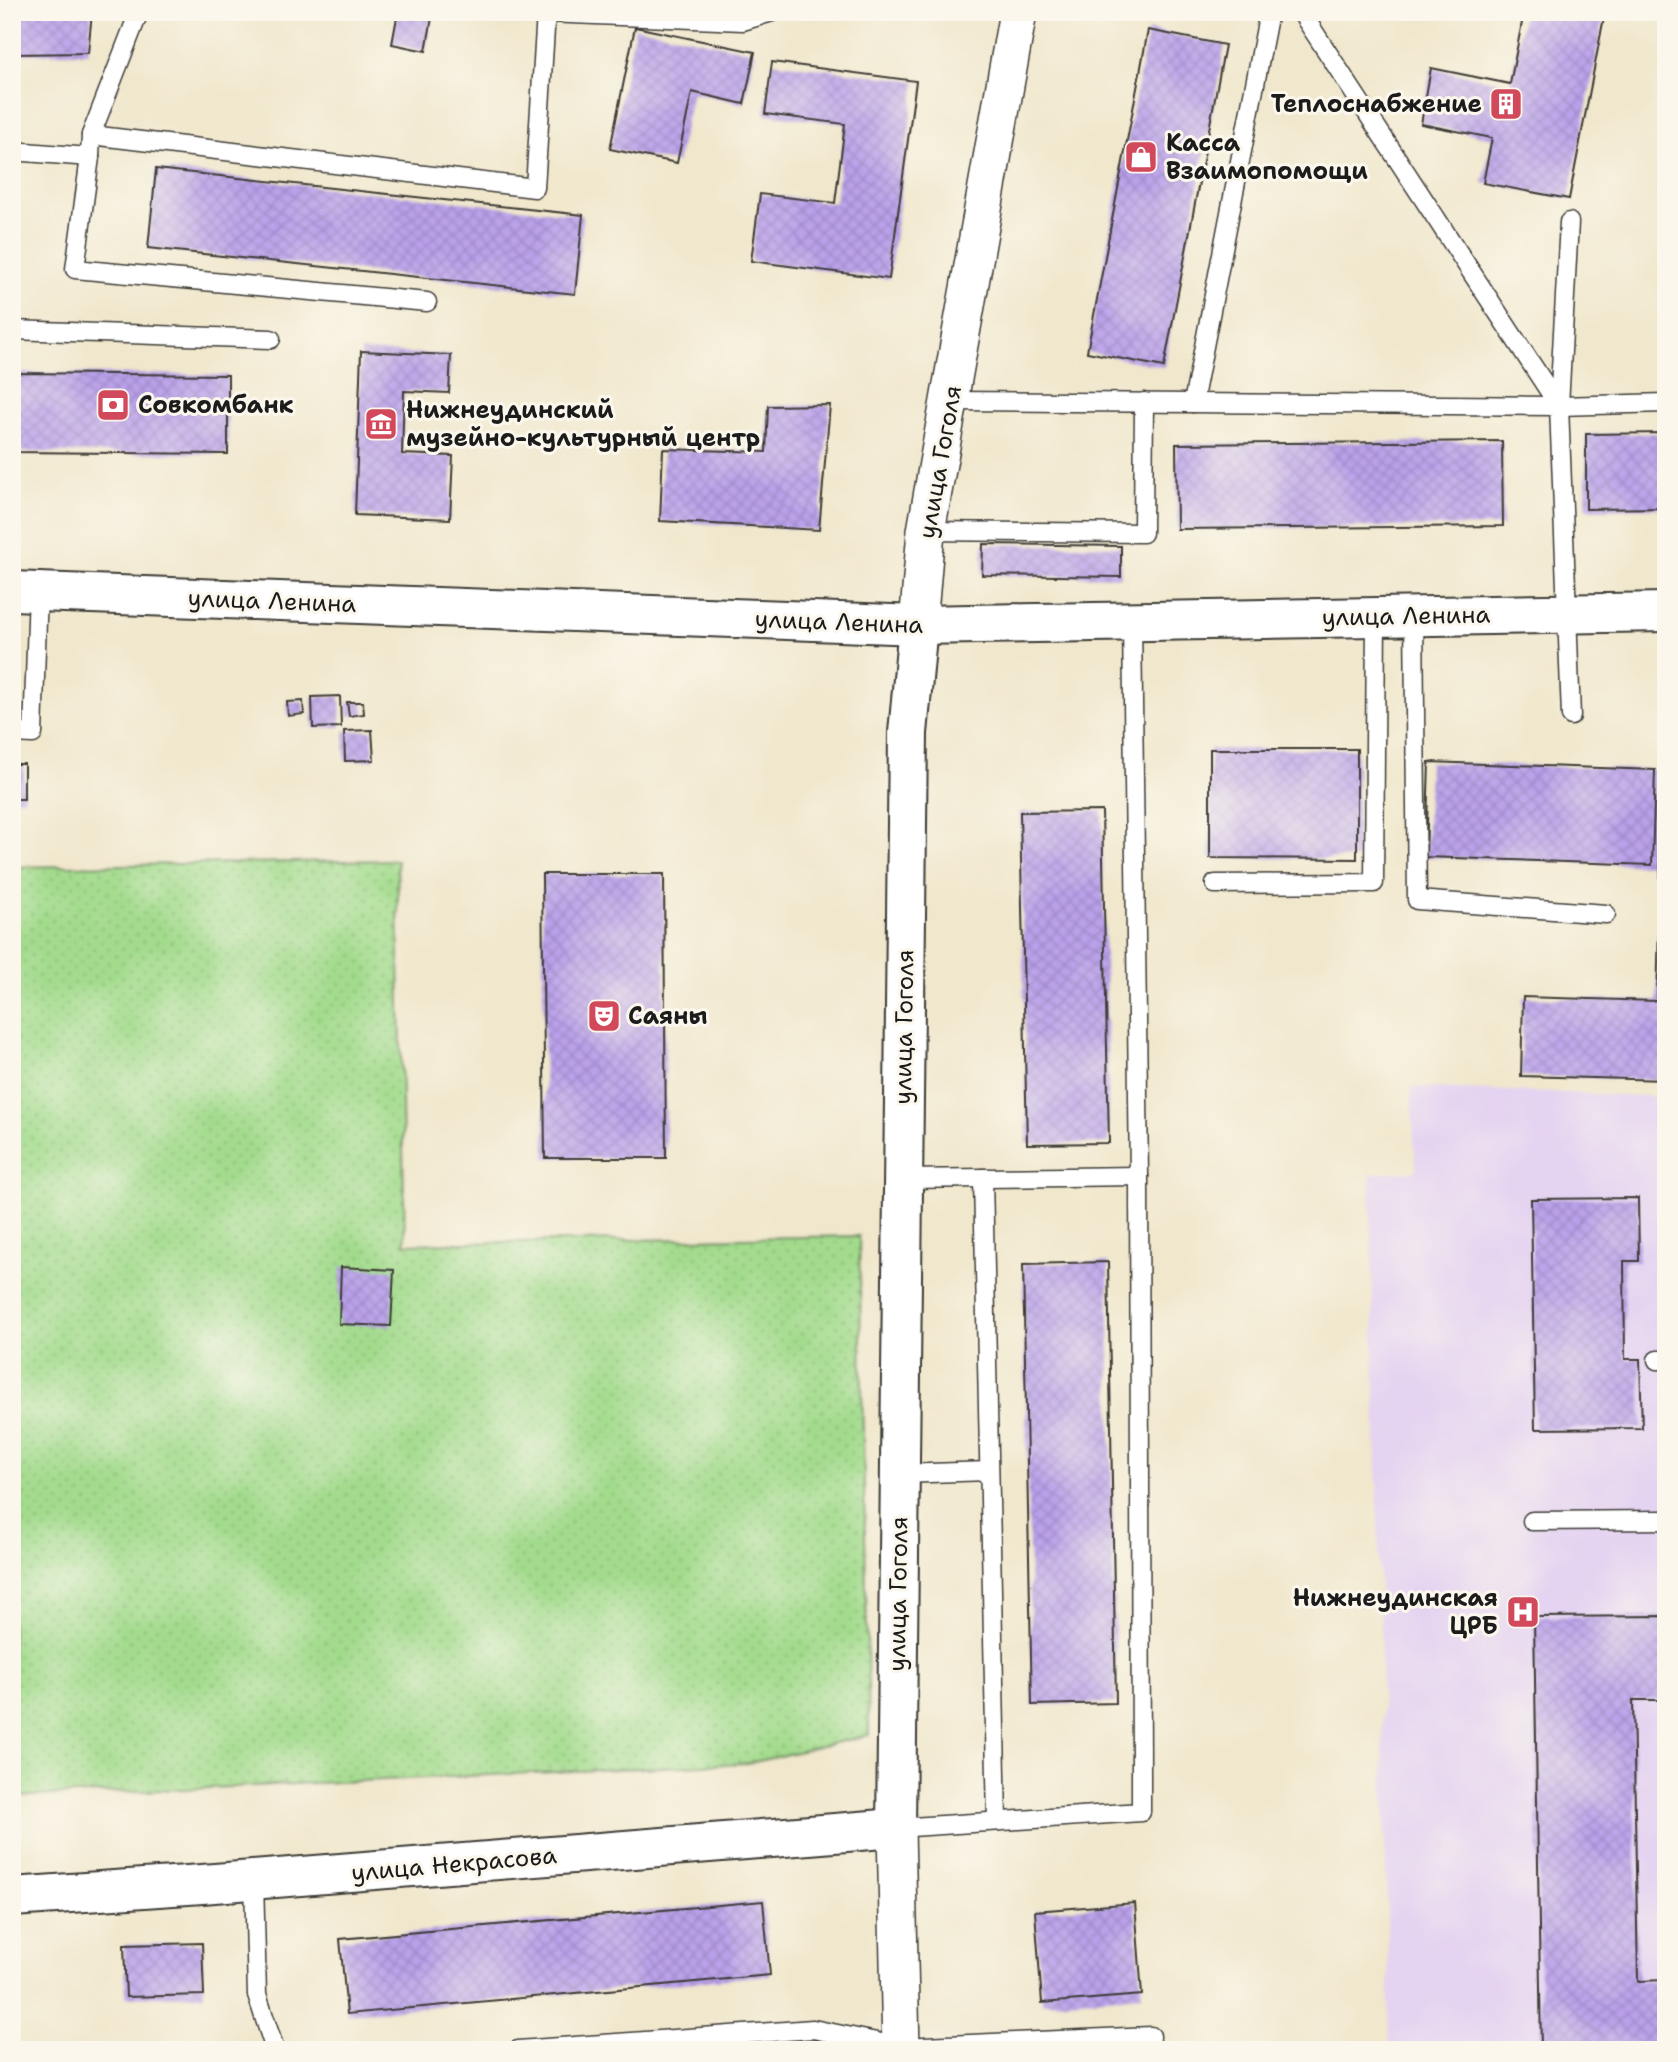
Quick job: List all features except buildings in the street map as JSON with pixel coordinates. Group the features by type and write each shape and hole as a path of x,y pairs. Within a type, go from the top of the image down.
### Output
{"street":[{"name":"улица Гоголя","path":"901,2048 896,1828 908,733 926,531 1018,12"},
{"name":"улица Ленина","path":"25,592 918,625 1666,612"},
{"name":"улица Некрасова","path":"12,1897 896,1828"}],"lane":[{"path":"139,12 91,135 75,269 427,302"},
{"path":"91,135 535,188 546,13 743,21 772,12"},
{"path":"1193,403 1269,12"},
{"path":"1301,12 1559,406"},
{"path":"12,151 90,158"},
{"path":"1569,222 1559,406 1570,716"},
{"path":"12,330 271,339"},
{"path":"950,401 1559,406 1666,402"},
{"path":"926,531 1143,533 1144,402"},
{"path":"12,733 33,734 25,592"},
{"path":"1413,616 1417,900 1606,914"},
{"path":"1215,884 1374,883 1376,617"},
{"path":"896,1828 1141,1812 1139,1176 1132,621"},
{"path":"903,1179 1139,1176"},
{"path":"983,1178 996,1821"},
{"path":"900,1474 989,1471"},
{"path":"1532,1521 1666,1520"},
{"path":"254,1880 257,1995 275,2050"},
{"path":"519,2050 813,2029 901,2048 1151,2036 1150,2050"}],"shaded area":[{"name":"Нижнеудинская ЦРБ","path":"1411,1087 1666,1097 1666,2050 1390,2050 1370,1174 1416,1171"}],"green space":[{"path":"397,860 405,1244 859,1236 869,1735 750,1763 12,1797 12,867"}],"place":[{"name":"Теплоснабжение","path":"1506,104"},
{"name":"Касса Взаимопомощи","path":"1141,157"},
{"name":"Совкомбанк","path":"113,405"},
{"name":"Нижнеудинский музейно-культурный центр","path":"381,424"},
{"name":"Саяны","path":"604,1016"},
{"name":"Нижнеудинская ЦРБ","path":"1523,1612"}]}
